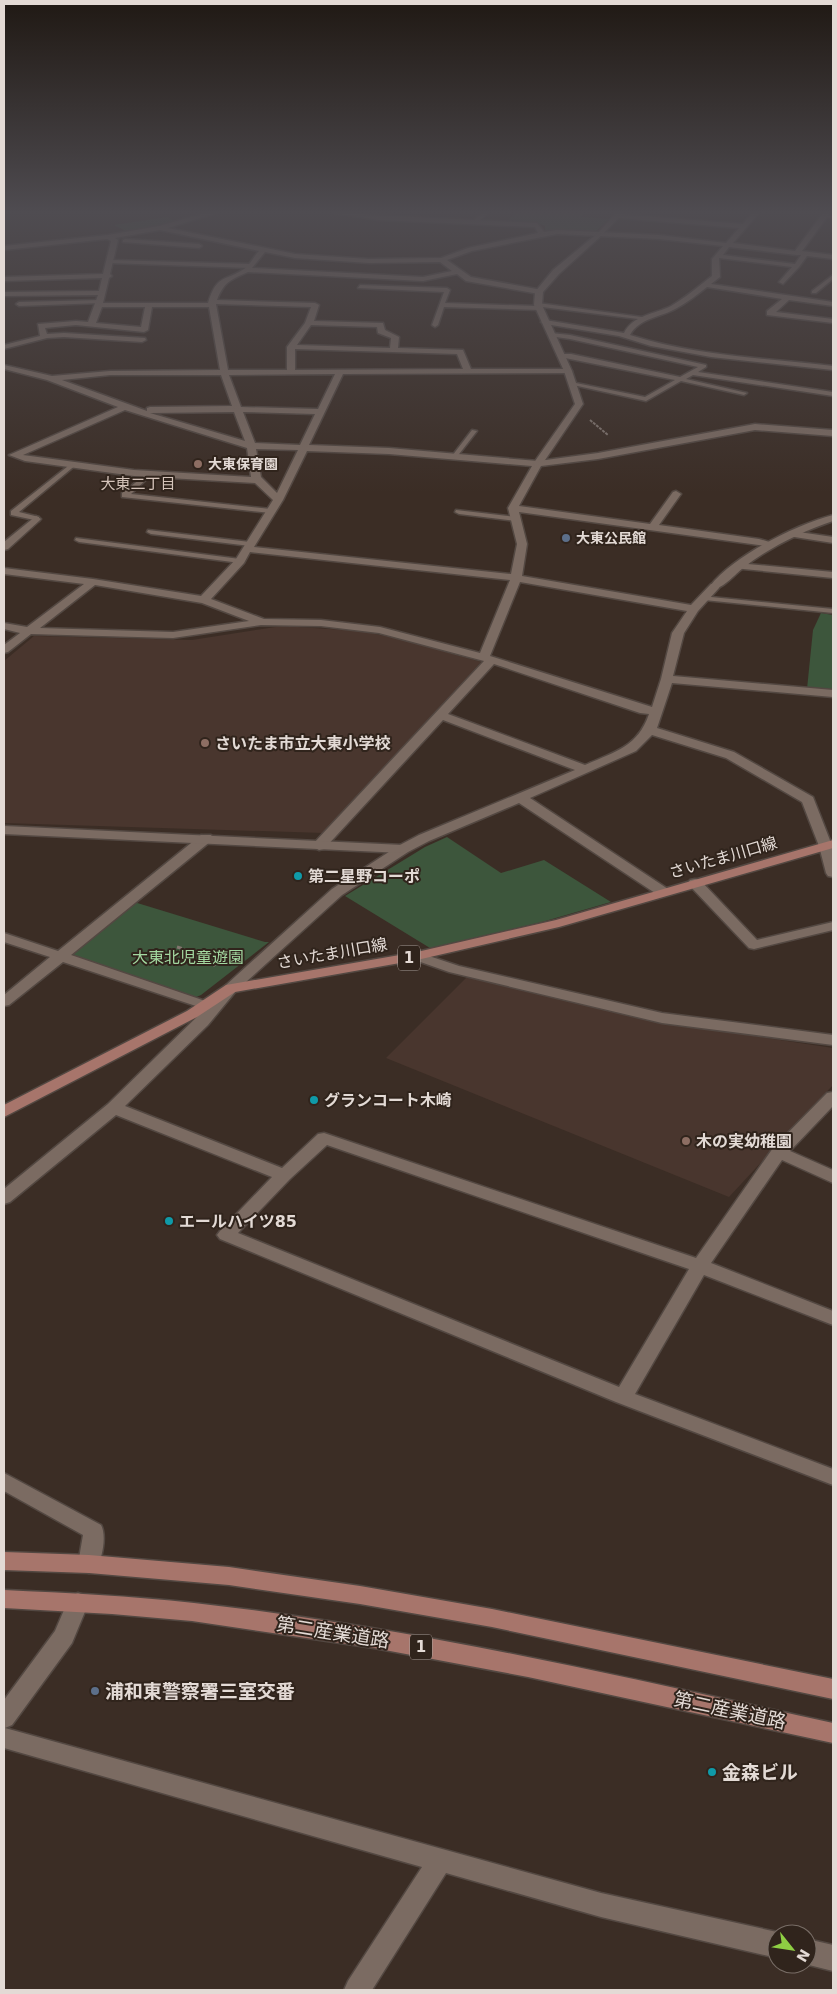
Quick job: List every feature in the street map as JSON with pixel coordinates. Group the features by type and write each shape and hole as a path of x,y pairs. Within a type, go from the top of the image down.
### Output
{"main road":[{"name":"さいたま川口線","path":"4,1112 192,1014 231,988 417,956 559,923 829,845"},
{"path":"4,1561 88,1564 229,1576 360,1595 492,1618 833,1689"},
{"name":"第二産業道路","path":"4,1599 78,1602 217,1615 356,1635 480,1657 833,1733"}],"street":[{"path":"92,325 99,306"},
{"path":"44,336 41,326 76,323 144,330 149,306"},
{"path":"213,306 224,372 251,446 256,478 278,500"},
{"path":"291,372 291,347 309,323 315,306"},
{"path":"626,336 628,329 646,318 675,306"},
{"path":"778,306 770,313 833,322"},
{"path":"319,846 440,715 488,659 516,578 522,544 513,508 538,464 579,404 573,383 539,307"},
{"path":"545,322 626,336 651,344 712,355 833,367"},
{"path":"309,323 380,325 381,331 395,337 394,351"},
{"path":"4,347 44,336 64,335 143,340"},
{"path":"291,347 460,352 468,372"},
{"path":"4,367 50,378 129,409 251,446 389,451 538,464 632,450 755,427 833,433"},
{"path":"50,378 110,373 568,371"},
{"path":"204,600 240,561 278,500 340,373"},
{"path":"4,457 14,455 129,409 237,409 321,412"},
{"path":"14,455 148,475 258,480"},
{"path":"652,528 676,494"},
{"path":"513,508 759,542 769,545"},
{"path":"4,1198 114,1108 203,1022 231,988 337,892 403,849 519,797 586,770 632,748 650,730 667,679 678,633 704,598 737,566 769,545 833,518"},
{"path":"4,547 36,519"},
{"path":"792,534 833,540"},
{"path":"249,546 516,578 694,610"},
{"path":"737,566 833,575"},
{"path":"4,571 93,582 204,600 261,622"},
{"path":"4,650 93,582"},
{"path":"4,626 28,631 173,635 261,622 321,623 380,630 488,659 644,710 657,711"},
{"path":"667,679 833,693"},
{"path":"440,715 586,770"},
{"path":"650,730 730,755 808,800 829,845 833,873"},
{"path":"519,797 663,892"},
{"path":"4,830 206,838 319,846 403,849"},
{"path":"4,1002 206,838"},
{"path":"695,883 754,945 833,926"},
{"path":"4,937 205,1005"},
{"path":"417,956 454,968 662,1018 833,1040"},
{"path":"622,1397 700,1266 779,1152 833,1097"},
{"path":"114,1108 284,1175"},
{"path":"833,1318 700,1266 324,1138 284,1175 226,1235 622,1397 833,1477"},
{"path":"779,1152 833,1176"},
{"path":"4,1481 94,1531 88,1564"},
{"path":"4,1718 64,1636 78,1602"},
{"path":"4,1738 601,1905 767,1943"},
{"path":"358,1990 440,1861"},
{"path":"817,1954 833,1958"}],"lane":[{"path":"435,325 442,306"},
{"path":"493,306 539,307 646,318"},
{"path":"551,335 570,337 704,366 646,399 573,383"},
{"path":"560,355 744,393"},
{"path":"691,373 833,394"},
{"path":"454,457 474,431"},
{"path":"36,519 14,513 74,464"},
{"path":"148,475 125,495 271,511"},
{"path":"459,512 516,519"},
{"path":"151,532 249,546"},
{"path":"80,540 240,561"},
{"path":"704,598 833,611"}],"path":[{"path":"574,412 582,413 604,433 632,450"},
{"path":"177,947 197,953"},
{"path":"207,958 215,966"}],"shaded area":[{"name":"さいたま市立大東小学校","path":"282,626 361,631 404,640 481,662 324,833 4,823 4,661 34,636 192,640"},
{"name":"木の実幼稚園","path":"468,976 654,1021 833,1048 833,1085 729,1197 386,1058"}],"green space":[{"path":"821,613 833,615 833,690 807,689 813,630"},
{"path":"447,837 501,873 544,860 611,902 542,922 430,948 345,896 425,847"},
{"name":"大東北児童遊園","path":"134,902 269,942 201,995 194,998 68,955"}],"place":[{"name":"大東保育園","path":"198,464"},
{"name":"大東公民館","path":"566,538"},
{"name":"さいたま市立大東小学校","path":"205,743"},
{"name":"第二星野コーポ","path":"298,876"},
{"name":"グランコート木崎","path":"314,1100"},
{"name":"木の実幼稚園","path":"686,1141"},
{"name":"エールハイツ85","path":"169,1221"},
{"name":"浦和東警察署三室交番","path":"95,1691"},
{"name":"金森ビル","path":"712,1772"}],"district":[{"name":"大東二丁目","path":"138,484"}]}
